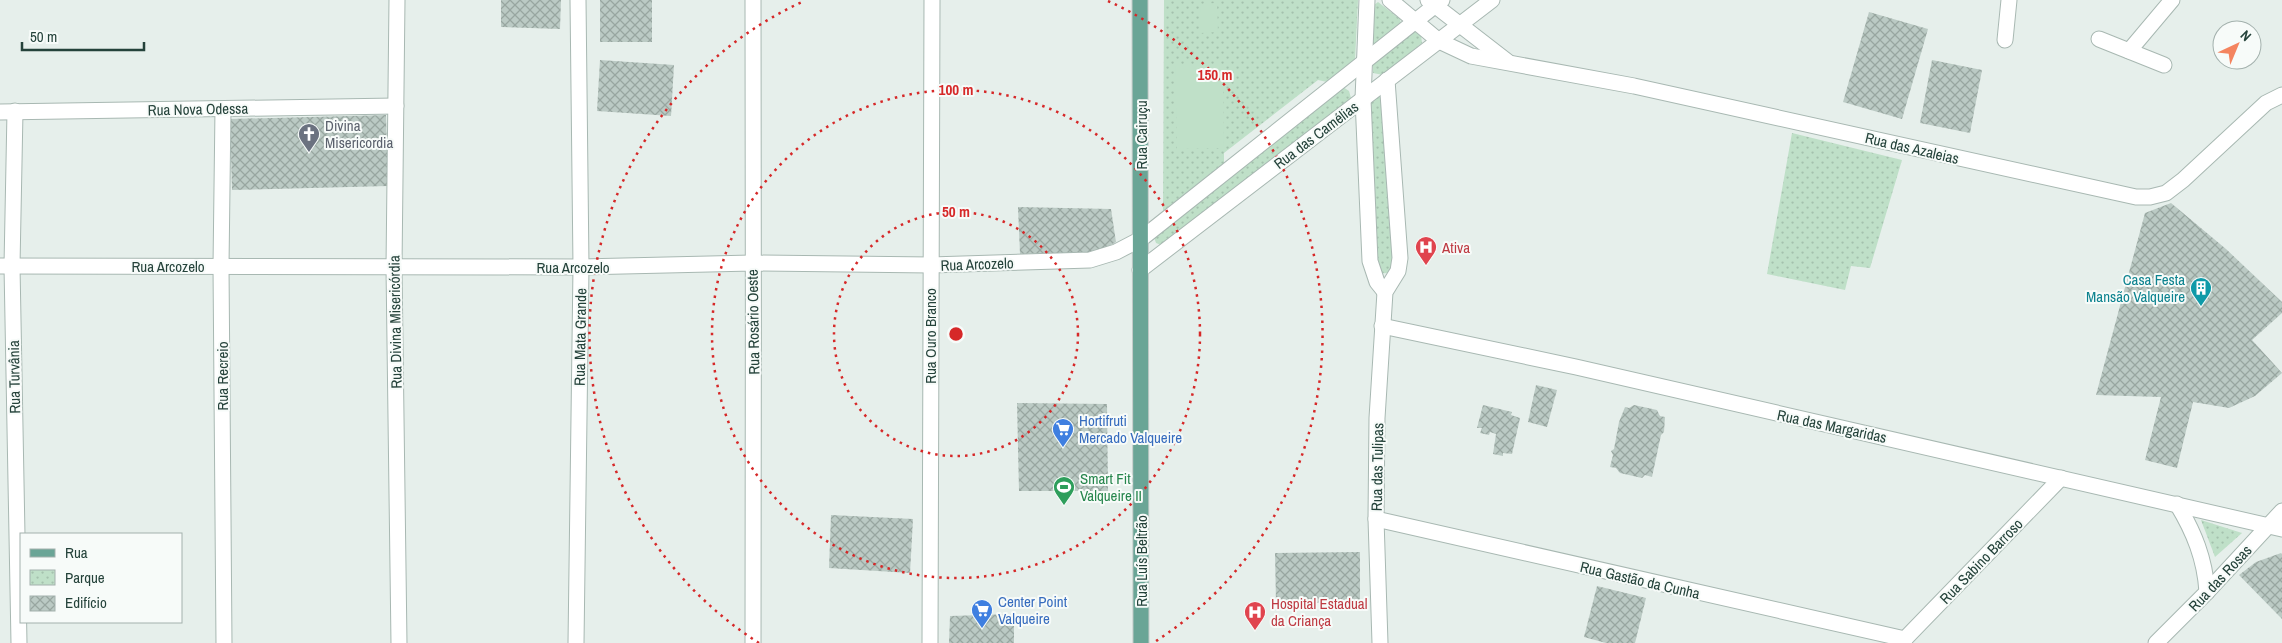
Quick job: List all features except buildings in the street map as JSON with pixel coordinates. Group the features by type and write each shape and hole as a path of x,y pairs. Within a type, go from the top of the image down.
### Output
{"main road":[{"name":"Rua Cairuçu","path":"1140,0 1140,270"},
{"name":"Rua Luís Beltrão","path":"1140,270 1141,643"}],"street":[{"name":"Rua Divina Misericórdia","path":"397,0 394,267 399,643"},
{"name":"Rua Mata Grande","path":"576,643 581,267 578,0"},
{"name":"Rua Rosário Oeste","path":"753,0 753,643"},
{"name":"Rua Ouro Branco","path":"930,643 932,0"},
{"path":"1367,0 1363,98 1370,261 1377,282 1385,292"},
{"name":"Rua das Azaleias","path":"1390,0 1439,42 1471,56 1634,86 2136,197 2150,198 2166,194 2266,103 2282,95"},
{"name":"Rua das Camélias","path":"1140,270 1492,0"},
{"path":"2005,40 2009,0"},
{"path":"2130,51 2172,0"},
{"name":"Rua das Camélias","path":"1140,239 1416,22 1435,2"},
{"name":"Rua das Azaleias","path":"1435,2 1460,25 1509,63"},
{"path":"2099,39 2164,65"},
{"name":"Rua das Tulipas","path":"1380,643 1376,519 1377,418 1385,292 1398,271 1400,258 1387,80"},
{"name":"Rua Nova Odessa","path":"8,112 396,106"},
{"name":"Rua Recreio","path":"223,109 221,266 224,643"},
{"name":"Rua Turvânia","path":"8,112 6,266 19,643"},
{"name":"Rua Arcozelo","path":"6,266 581,267 752,263 931,266 1090,260 1116,252 1140,239"},
{"name":"Rua das Margaridas","path":"1382,326 1576,367 2275,528"},
{"name":"Rua Sabino Barroso","path":"1903,641 2060,478"},
{"path":"2177,504 2197,541 2204,564 2207,592"},
{"name":"Rua das Rosas","path":"2156,643 2275,528 2282,511"},
{"name":"Rua Gastão da Cunha","path":"1376,519 1903,641"}],"green space":[{"path":"1164,0 1358,0 1355,61 1327,82 1318,80 1224,153 1224,163 1163,211"},
{"path":"1378,2 1400,19 1401,24 1373,48 1370,47 1374,5"},
{"path":"1217,3 1218,32 1201,33 1200,4"},
{"path":"1414,31 1421,35 1422,43 1383,75 1373,73 1373,64"},
{"path":"1175,65 1223,65 1224,148 1177,149"},
{"path":"1343,87 1349,91 1351,98 1166,247 1156,243 1154,237"},
{"path":"1382,94 1393,267 1389,272 1379,273 1375,267 1369,104"},
{"path":"1792,133 1902,160 1870,268 1851,266 1845,290 1767,274"},
{"path":"2201,520 2242,533 2215,557"}],"place":[{"name":"Divina Misericordia","path":"309,153"},
{"name":"Ativa","path":"1426,266"},
{"name":"Casa Festa Mansão Valqueire","path":"2201,307"},
{"name":"Hortifruti Mercado Valqueire","path":"1063,448"},
{"name":"Smart Fit Valqueire II","path":"1064,506"},
{"name":"Center Point Valqueire","path":"982,629"},
{"name":"Hospital Estadual da Criança","path":"1255,631"}]}
